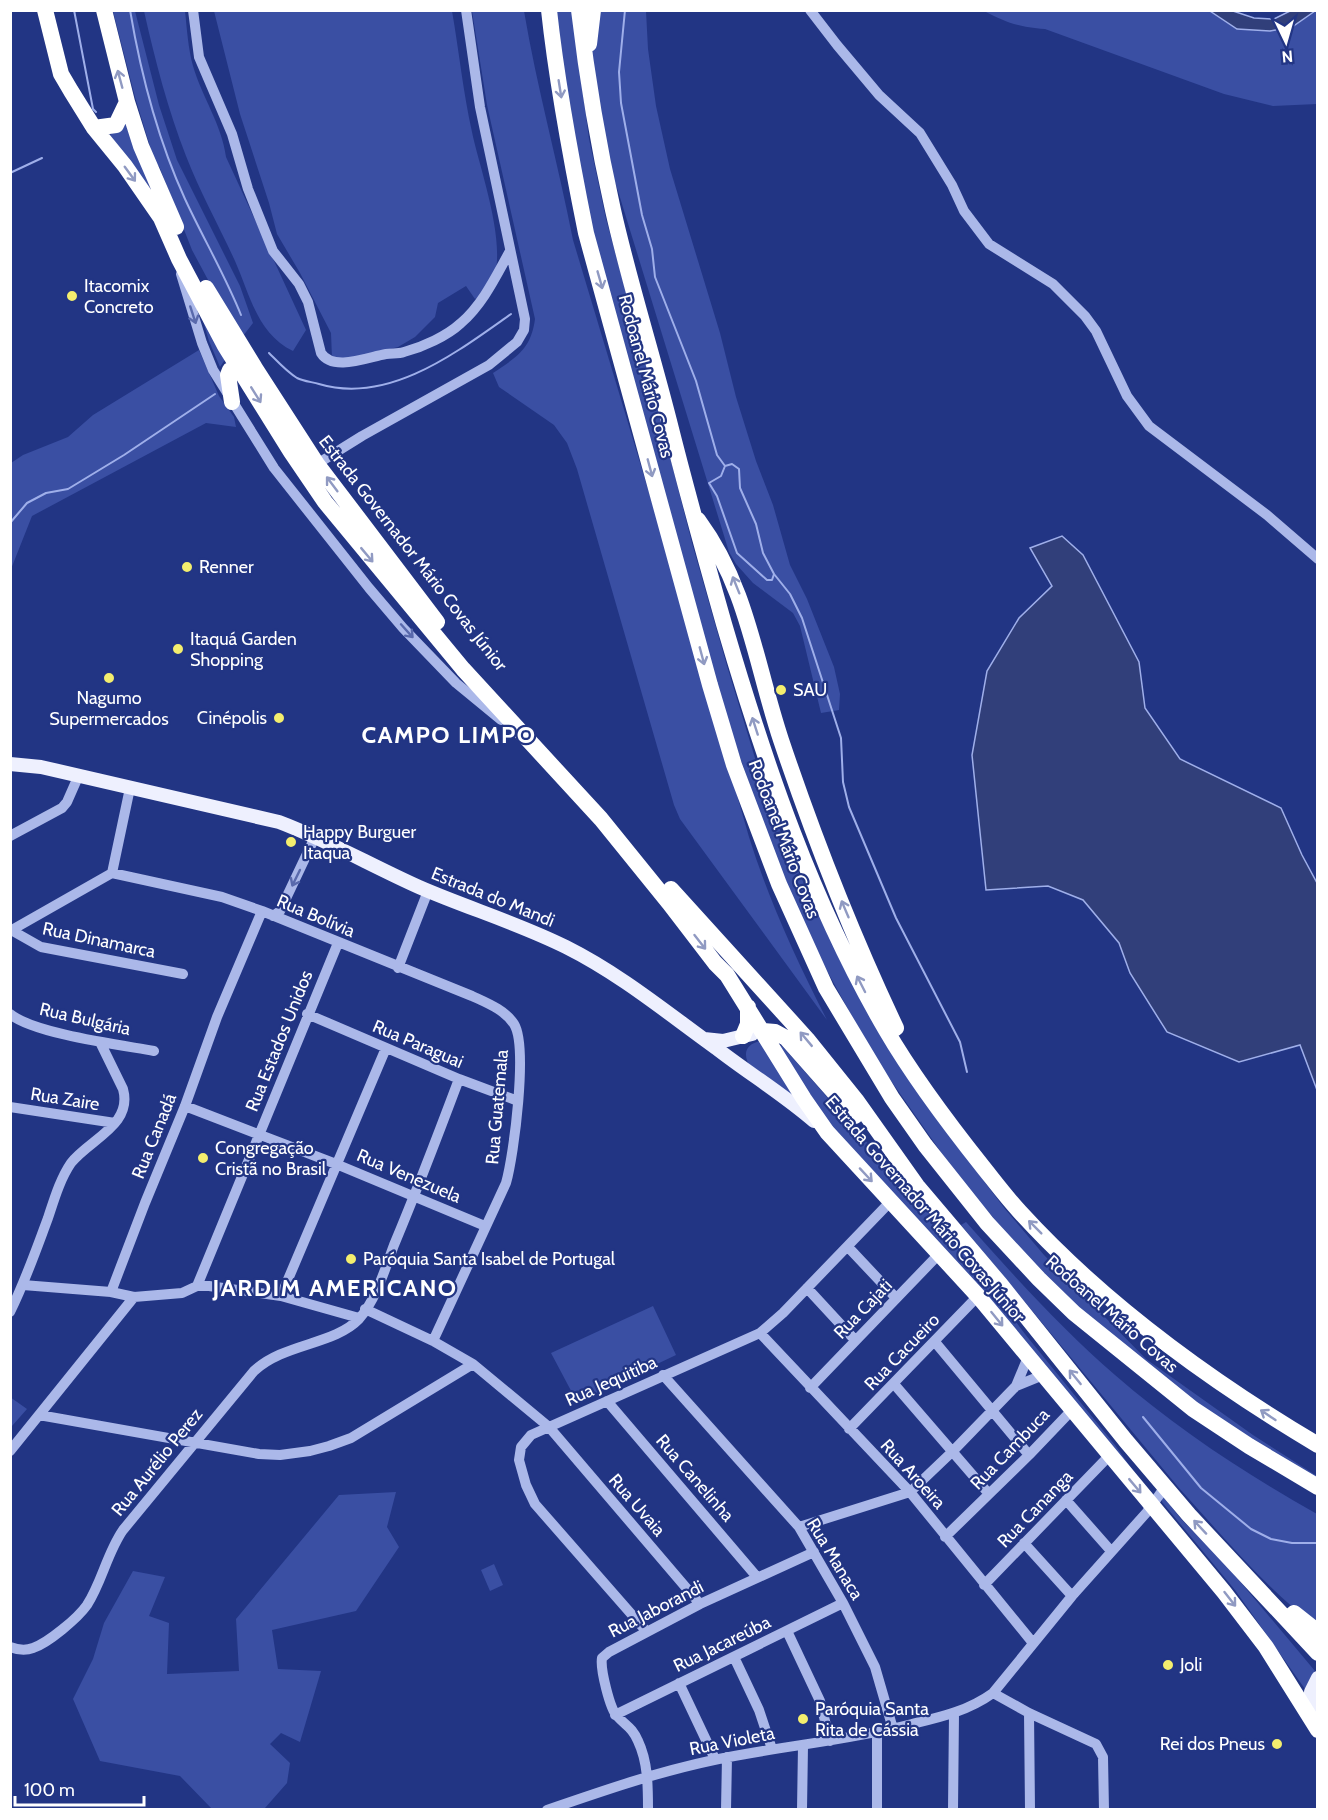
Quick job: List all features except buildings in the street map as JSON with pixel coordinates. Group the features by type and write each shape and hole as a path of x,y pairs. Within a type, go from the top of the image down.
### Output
{"highway":[{"name":"Estrada Governador Mário Covas Júnior","path":"45,10 61,74 94,128 125,166 161,218 179,259 225,346 291,452 350,535 463,669 601,819 727,975 827,1132 978,1296 1239,1612 1266,1647 1314,1723"},
{"name":"Estrada Governador Mário Covas Júnior","path":"104,10 127,102 141,146 182,239 207,291 317,464 470,664 556,755 667,885 807,1040 856,1100 917,1186 1001,1285 1165,1487 1317,1653"},
{"path":"542,10 553,47"},
{"name":"Rodoanel Mário Covas","path":"549,10 570,157 586,233 710,685 749,807 779,884 826,988 892,1098 925,1145 987,1222 1039,1279 1074,1312 1193,1409 1317,1487"},
{"name":"Rodoanel Mário Covas","path":"579,10 593,115 613,211 691,510 743,689 799,850 868,997 888,1034 929,1096 1018,1211 1067,1260 1147,1328 1198,1366 1242,1398 1317,1445"},
{"path":"586,62 593,10"},
{"path":"94,128 116,125 127,102"},
{"path":"232,402 228,375 230,370 247,367 262,379"},
{"path":"691,510 713,540 739,594 782,741 826,863 878,990 929,1096"},
{"path":"743,1036 748,1024 748,1007"},
{"path":"763,1031 775,1032 790,1042 917,1186"},
{"path":"1240,1569 1317,1632"}],"main road":[{"name":"Estrada do Mandi","path":"10,764 41,767 279,822 428,891 529,930 585,957 629,983 701,1038 784,1096 827,1132"},
{"path":"701,1038 723,1041 763,1031"},
{"path":"742,1066 739,1054 743,1036"},
{"path":"1314,1723 1311,1692 1317,1678"}],"street":[{"path":"193,10 199,57 232,134 248,189 273,251 299,284 308,302 321,353 325,358 335,362 345,362 403,352 449,332 461,324 491,287 510,251"},
{"path":"317,464 362,436 489,365 517,342 524,330 525,319 480,108 466,10"},
{"path":"810,10 879,95 920,133 952,185 964,211 989,244 1053,284 1085,316 1096,332 1127,396 1149,426 1267,515 1317,559"},
{"path":"179,259 181,278 213,370 274,468 396,619 456,683 550,763"},
{"path":"10,836 62,808 78,777"},
{"path":"11,930 112,873 130,788"},
{"path":"273,916 280,911 315,837"},
{"name":"Rua Bolívia","path":"112,873 222,897 262,911 398,968 472,996 500,1010"},
{"path":"398,968 428,891"},
{"name":"Rua Canadá","path":"111,1292 185,1106 217,1017 262,911"},
{"name":"Rua Dinamarca","path":"11,930 41,947 183,974"},
{"name":"Rua Estados Unidos","path":"197,1286 338,943"},
{"name":"Rua Guatemala","path":"433,1341 506,1183 511,1166 518,1101 520,1044 518,1033 510,1019 500,1010"},
{"name":"Rua Bulgária","path":"10,1014 27,1023 100,1042 154,1051"},
{"name":"Rua Paraguai","path":"307,1014 459,1080 518,1101"},
{"path":"10,1312 23,1285 67,1170 81,1153 115,1123 124,1109 125,1096 100,1042"},
{"path":"282,1296 386,1048"},
{"path":"362,1313 388,1261 459,1080"},
{"name":"Rua Venezuela","path":"185,1106 336,1164 485,1226"},
{"name":"Rua Zaire","path":"10,1107 115,1123"},
{"name":"Rua Jequitiba","path":"647,1632 535,1504 530,1496 519,1460 521,1447 531,1435 760,1333 848,1247 891,1201"},
{"path":"848,1247 896,1298"},
{"name":"Rua Cajati","path":"810,1388 851,1336 896,1298 940,1253"},
{"path":"23,1285 111,1292 134,1297 182,1293 197,1286"},
{"name":"Rua Uvaia","path":"197,1286 282,1296 362,1313 433,1341 473,1364 549,1427 700,1604"},
{"path":"807,1288 851,1336"},
{"name":"Rua Cacueiro","path":"849,1430 978,1296"},
{"path":"10,1451 134,1297"},
{"name":"Rua Aurélio Perez","path":"10,1647 23,1650 35,1648 81,1613 92,1596 118,1537 192,1444 262,1364 283,1352 341,1332 362,1313"},
{"name":"Rua Aroeira","path":"760,1333 849,1430 910,1492 1033,1643"},
{"path":"935,1342 1026,1451"},
{"path":"799,1527 910,1492 1016,1386 1028,1357"},
{"path":"39,1415 192,1444 280,1455 329,1446 351,1438 473,1364"},
{"name":"Rua Manaca","path":"663,1375 799,1527 843,1603 875,1667 893,1729"},
{"path":"1016,1386 1043,1375"},
{"path":"894,1384 989,1494"},
{"name":"Rua Canelinha","path":"607,1401 757,1577"},
{"name":"Rua Cambuca","path":"945,1536 989,1494 1026,1451 1072,1410"},
{"name":"Rua Cananga","path":"984,1585 1109,1456"},
{"name":"Rua Violeta","path":"547,1809 570,1806 648,1777 714,1760 877,1733 954,1714 980,1702 993,1693 1165,1487"},
{"path":"1066,1500 1111,1551"},
{"path":"1024,1543 1072,1596"},
{"name":"Rua Jaborandi","path":"648,1809 648,1777 644,1757 632,1728 615,1715 602,1670 602,1658 609,1652 700,1604 814,1552"},
{"name":"Rua Jacareúba","path":"615,1715 843,1603"},
{"path":"787,1631 820,1701 830,1741"},
{"path":"734,1657 759,1710 772,1749"},
{"path":"679,1683 714,1760"},
{"path":"993,1693 1029,1713 1090,1740 1101,1751 1104,1768 1104,1809"},
{"path":"1029,1713 1030,1809"},
{"path":"953,1809 954,1714"},
{"path":"877,1733 877,1809"},
{"path":"802,1809 803,1746"},
{"path":"726,1809 727,1757"}],"shaded area":[{"path":"113,11 135,11 159,105 177,160 240,286 253,323 243,336 192,250 159,166 156,166"},
{"path":"144,11 185,11 193,66 216,122 226,157 306,330 293,351 271,334 256,312 235,261 191,169 168,103"},
{"path":"214,11 452,11 469,117 493,214 496,238 497,259 494,278 486,291 475,299 466,286 438,303 435,317 415,337 398,347 346,360 332,358 331,333 277,234 240,114"},
{"path":"472,11 524,11 573,240 672,569 749,837 784,930 827,1020 680,819 674,805 577,469 567,443 554,425 499,387 493,373 522,351 530,338 535,319 487,105"},
{"path":"554,11 572,11 589,139 606,219 692,543 765,791 787,848 852,983 943,1127 1005,1209 1044,1255 1146,1359 1253,1435 1317,1476 1317,1491 1156,1384 1018,1251 992,1216 964,1185 887,1075 819,956 774,854 721,703 580,190"},
{"path":"590,11 646,11 648,49 656,106 670,169 720,333 736,397 756,461 773,505 790,565 807,599 834,667 840,694 839,710 821,713 800,626 793,613 753,583 736,564 729,552 609,166 593,86"},
{"path":"984,11 1210,11 1237,29 1292,27 1317,11 1317,104 1273,106 1224,94 1045,29 1013,24"},
{"path":"1210,11 1233,11 1254,18 1274,19 1290,11 1315,11 1292,27 1270,31 1237,29"},
{"path":"128,119 159,200 110,135"},
{"path":"201,314 226,358 220,367 209,341"},
{"path":"199,350 219,396 234,417 236,427 206,423 32,516 11,569 11,463 23,455 68,437 93,415"},
{"path":"1062,536 1083,555 1139,662 1145,708 1180,759 1281,808 1317,883 1317,1090 1300,1045 1239,1062 1167,1032 1130,973 1119,943 1083,900 1048,886 986,890 972,755 987,671 1019,618 1052,586 1030,548"},
{"path":"761,1041 800,1102 752,1069 747,1060 746,1051 751,1045"},
{"path":"777,1043 783,1047 967,1256 1136,1475 823,1119"},
{"path":"966,1222 1057,1320 1139,1395 1213,1450 1317,1514 1317,1627 1262,1579 1179,1488 961,1225"},
{"path":"653,1306 676,1355 577,1402 551,1353"},
{"path":"10,1397 27,1409 12,1426 11,1425"},
{"path":"396,1492 387,1527 399,1547 356,1611 272,1630 278,1669 321,1671 300,1742 281,1733 270,1744 290,1763 287,1783 265,1808 258,1810 212,1809 180,1776 100,1761 73,1699 93,1659 104,1623 133,1571 165,1577 149,1616 169,1623 167,1674 239,1671 236,1619 339,1495"},
{"path":"1162,1495 1181,1519 1227,1566 1315,1671 1305,1689 1235,1590 1162,1502"},
{"path":"494,1564 503,1585 490,1591 481,1570"}],"waterway":[{"path":"74,10 93,109 96,112"},
{"path":"130,10 145,83 175,177 241,315"},
{"path":"625,10 619,72 621,103 642,215 652,249 655,277 696,381 717,455 725,466 732,464 739,469 740,488 756,524 763,553 774,574 790,594 802,618 841,738 843,782 849,807 896,918 960,1042 967,1072"},
{"path":"10,173 42,158"},
{"path":"269,353 290,373 302,380 345,389 371,387 396,381 421,371 468,344 511,314"},
{"path":"10,523 27,503 46,493 68,489 124,455 215,394"},
{"path":"725,466 721,476 709,483 717,496 737,553 767,580 772,580 774,574"},
{"path":"1143,1417 1201,1488 1251,1529 1271,1539 1292,1543 1318,1543"}],"place":[{"name":"Itacomix Concreto","path":"72,296"},
{"name":"Renner","path":"187,567"},
{"name":"Itaquá Garden Shopping","path":"178,649"},
{"name":"Nagumo Supermercados","path":"109,678"},
{"name":"SAU","path":"781,690"},
{"name":"Cinépolis","path":"279,718"},
{"name":"Happy Burguer Itaqua","path":"291,842"},
{"name":"Congregação Cristã no Brasil","path":"203,1158"},
{"name":"Paróquia Santa Isabel de Portugal","path":"351,1259"},
{"name":"Joli","path":"1168,1665"},
{"name":"Paróquia Santa Rita de Cássia","path":"803,1719"},
{"name":"Rei dos Pneus","path":"1277,1744"}],"district":[{"name":"CAMPO LIMPO","path":"449,735"},
{"name":"JARDIM AMERICANO","path":"335,1288"}]}
